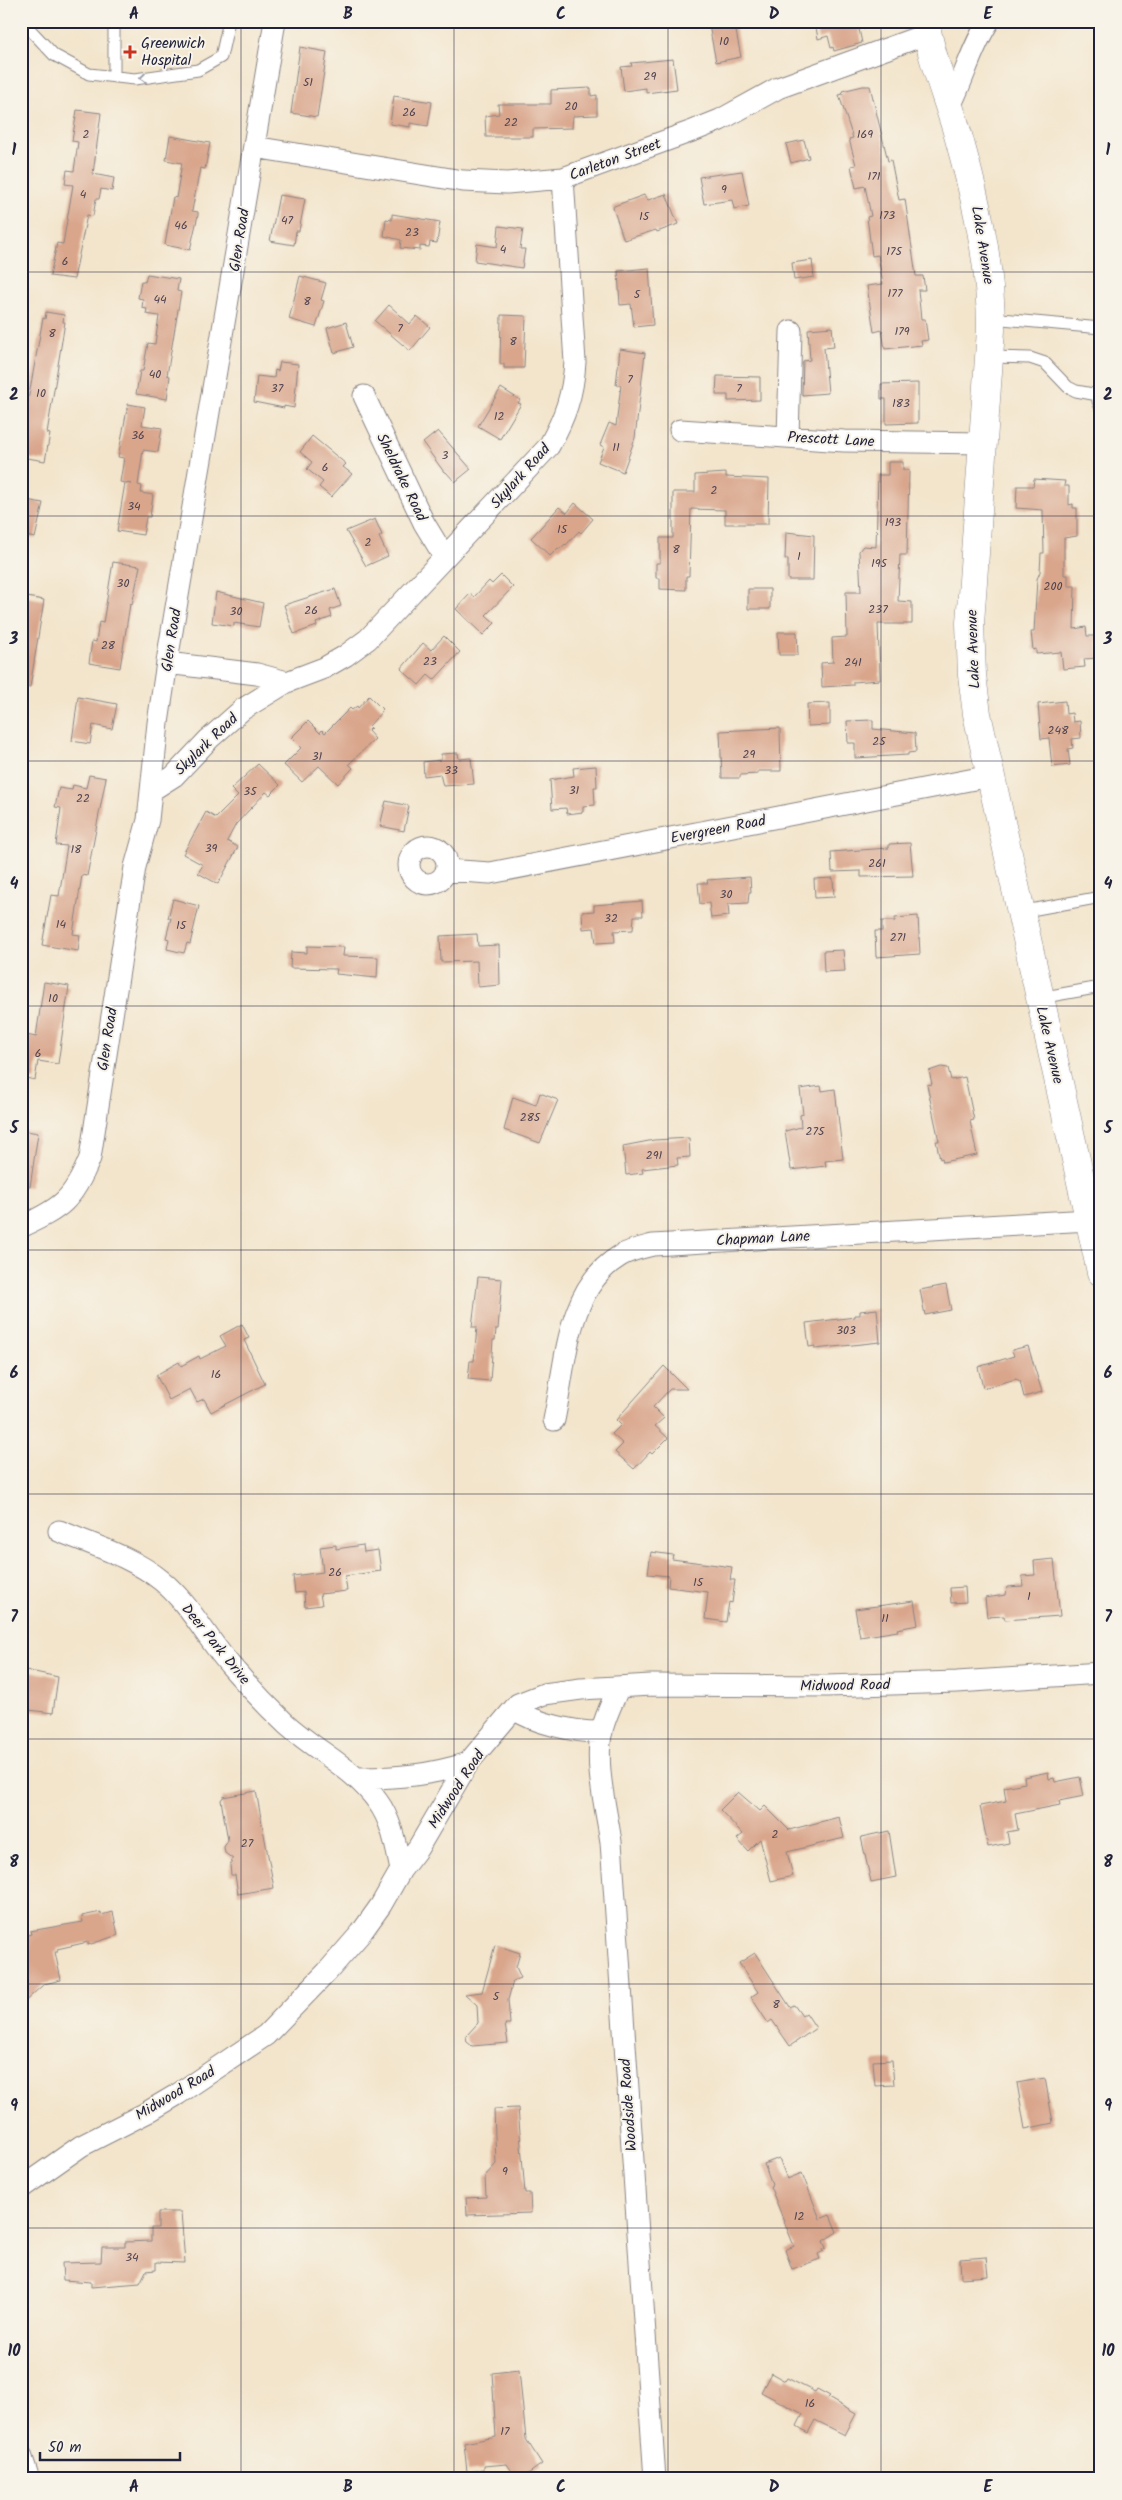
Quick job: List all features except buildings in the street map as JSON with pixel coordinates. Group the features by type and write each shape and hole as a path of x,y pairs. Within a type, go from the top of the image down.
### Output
{"main road":[{"name":"Lake Avenue","path":"926,28 950,108 982,229 988,263 991,318 970,623 973,682 990,776 1101,1272"}],"street":[{"name":"Glen Road","path":"21,1227 62,1205 79,1185 90,1158 132,886 148,820 167,663 275,21"},
{"path":"950,108 978,40 989,21"},
{"name":"Carleton Street","path":"254,147 463,181 507,183 563,178 712,123 778,88 926,28"},
{"name":"Skylark Road","path":"152,790 174,776 209,739 242,709 287,682 324,668 345,656 368,639 549,446 560,426 573,391 575,362 563,178"},
{"path":"788,437 790,330"},
{"name":"Sheldrake Road","path":"364,396 424,523 444,556"},
{"name":"Prescott Lane","path":"680,430 844,441 983,443"},
{"path":"167,663 257,674 287,682"},
{"name":"Evergreen Road","path":"446,870 490,873 990,776"},
{"name":"Chapman Lane","path":"554,1420 577,1309 588,1287 618,1257 628,1252 652,1245 1089,1220"},
{"name":"Deer Park Drive","path":"59,1531 134,1563 161,1580 185,1605 230,1666 286,1723 325,1755 359,1778 379,1803 387,1819 395,1842 400,1870"},
{"name":"Midwood Road","path":"21,2188 80,2146 178,2094 266,2035 327,1972 361,1933 381,1905 400,1870 418,1848 468,1763 518,1704 544,1694 619,1687 695,1684 827,1686 957,1682 1101,1673"},
{"name":"Woodside Road","path":"619,1687 608,1711 602,1732 600,1767 611,1842 655,2479"},
{"path":"514,1709 535,1720 582,1731 602,1732"},
{"path":"359,1778 416,1777 441,1772 468,1763"},
{"path":"21,2455 29,2479"}],"lane":[{"path":"22,21 54,55 89,74 135,79 198,70 221,57 229,21"},
{"path":"114,27 114,77"},
{"path":"991,318 1101,328"},
{"path":"989,357 1030,358 1045,363 1068,387 1076,391 1099,390 1101,410"},
{"path":"1020,912 1101,898"},
{"path":"1039,998 1101,987"}],"place":[{"name":"Greenwich Hospital","path":"130,52"}]}
